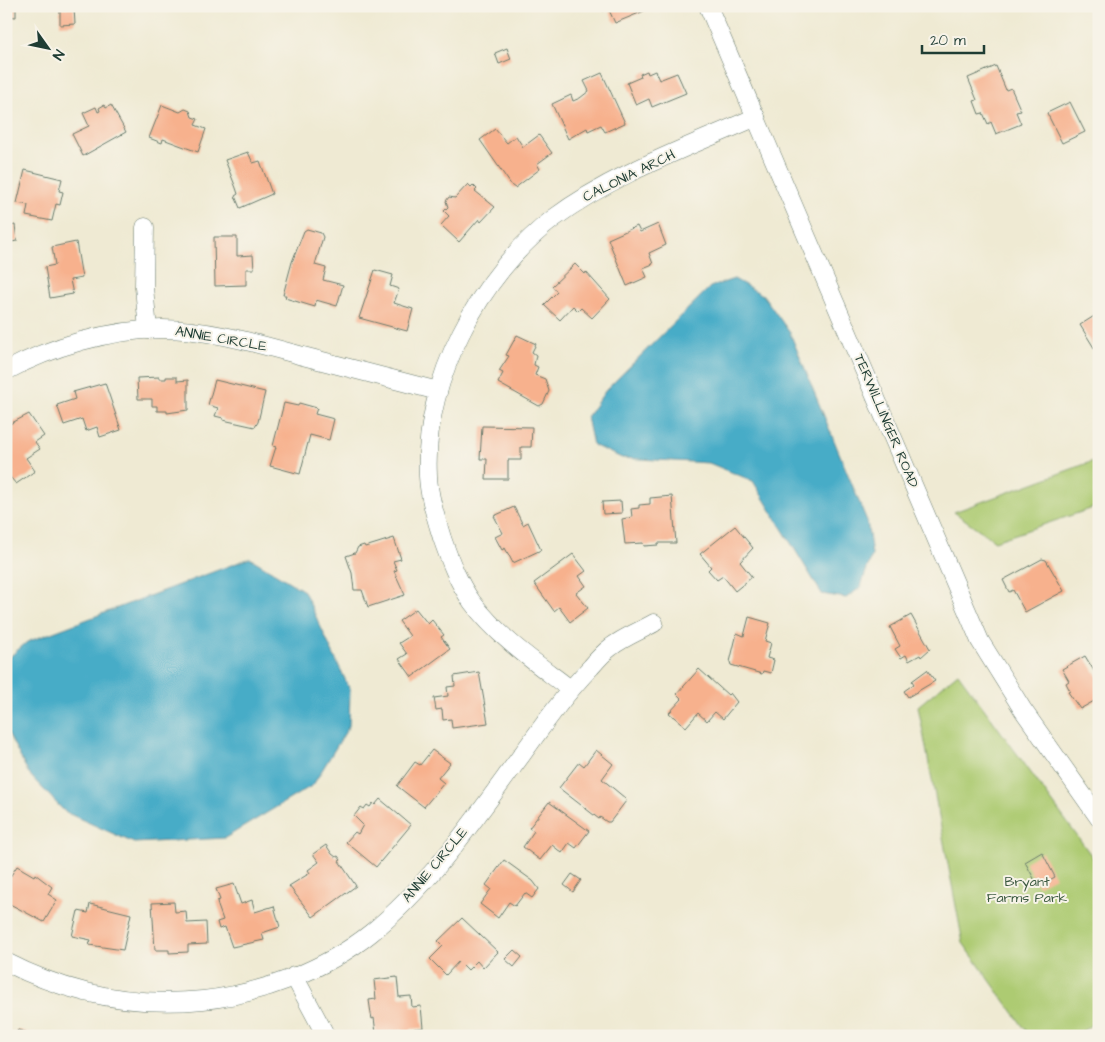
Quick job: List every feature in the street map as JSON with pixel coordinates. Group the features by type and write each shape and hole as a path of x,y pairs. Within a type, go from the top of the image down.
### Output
{"street":[{"name":"TERWILLINGER ROAD","path":"708,6 980,641 1023,710 1099,818"},
{"name":"CALONIA ARCH","path":"570,688 508,641 472,602 453,571 432,506 428,477 428,442 433,405 455,342 481,298 536,233 596,190 756,117"},
{"path":"144,227 144,287 148,330"},
{"name":"ANNIE CIRCLE","path":"6,371 30,358 104,335 148,330 197,332 258,344 438,391"},
{"name":"ANNIE CIRCLE","path":"6,962 62,986 96,995 140,1002 174,1003 240,994 294,976 341,953 363,938 401,906 429,876 570,688 611,647 654,623"},
{"path":"294,976 326,1036"}],"green space":[{"path":"1099,459 1099,506 995,541 954,512"},
{"name":"Bryant Farms Park","path":"958,673 1099,866 1099,1019 1076,1036 1030,1036 963,943 918,706"}],"water":[{"path":"734,279 763,295 790,333 867,521 872,555 860,588 846,598 822,594 753,481 709,463 622,458 593,445 587,417 606,390 710,287"},
{"path":"250,558 304,591 350,690 349,726 313,785 225,838 134,843 65,812 29,774 6,729 6,660 27,642"}],"building":[{"path":"6,6 16,6 16,17 6,16"},
{"path":"601,6 642,6 644,11 615,23 608,8 603,11"},
{"path":"60,8 74,8 75,24 60,25"},
{"path":"507,48 511,59 499,64 495,53"},
{"path":"996,66 1006,90 1011,88 1021,111 1016,112 1021,124 996,134 991,122 988,124 983,113 979,114 974,101 977,100 968,78"},
{"path":"647,71 648,74 655,71 659,80 677,73 686,93 652,107 649,99 636,105 627,83 641,77 640,74"},
{"path":"602,73 625,123 605,132 601,125 588,131 587,128 568,139 552,104 571,95 573,101 580,98 589,91 584,81"},
{"path":"1070,102 1085,132 1062,143 1047,113"},
{"path":"104,105 106,108 111,105 126,132 83,156 72,134 89,126 83,113 96,107 98,112 100,111 99,108"},
{"path":"162,105 180,112 185,109 190,111 192,117 198,119 195,125 206,129 198,152 163,139 162,143 149,138"},
{"path":"495,129 507,143 516,136 523,147 539,135 552,153 537,164 540,169 515,188 480,140"},
{"path":"248,152 253,163 260,161 272,194 240,208 235,196 238,194 225,160"},
{"path":"25,170 62,179 59,191 63,192 60,205 56,204 52,221 26,216 28,205 17,203"},
{"path":"468,184 471,187 473,185 477,189 475,191 495,207 481,222 479,219 459,242 441,225 449,216 444,211 448,207 446,201 449,197 455,198"},
{"path":"658,224 666,245 649,253 653,264 643,268 647,277 627,286 608,239 637,226 640,232"},
{"path":"15,225 17,241 6,243 6,227"},
{"path":"307,229 321,233 323,237 315,265 326,268 323,280 343,285 337,306 316,300 315,307 285,298 286,295 283,295 292,262 304,231"},
{"path":"214,237 237,237 237,256 253,255 254,269 246,269 246,285 215,286"},
{"path":"76,242 82,278 70,280 73,294 50,298 45,267 55,265 52,247"},
{"path":"575,264 585,274 586,272 610,299 592,318 581,308 578,311 573,306 560,320 544,305 557,292 552,286"},
{"path":"375,270 393,275 390,286 399,289 394,303 413,309 407,331 359,318"},
{"path":"1099,313 1099,350 1096,351 1080,325"},
{"path":"517,335 536,344 532,352 536,355 534,365 538,367 535,375 545,379 549,391 543,404 539,406 498,383 503,373 499,371 509,356 506,355"},
{"path":"159,377 159,379 166,379 166,377 177,377 177,381 188,380 188,410 167,413 167,411 157,411 157,406 152,406 152,399 138,399 137,378"},
{"path":"215,380 265,392 258,422 255,427 223,420 223,418 215,416 218,408 208,405"},
{"path":"105,383 121,430 100,437 97,427 86,431 82,419 64,425 57,405 75,399 73,392"},
{"path":"284,403 298,406 299,403 317,408 315,414 334,419 329,440 310,435 300,474 270,466 276,447 273,446"},
{"path":"29,414 44,436 35,442 40,449 26,458 35,471 16,484 6,472 6,426"},
{"path":"482,426 532,427 531,447 521,447 521,460 508,460 508,479 486,479 487,459 480,459"},
{"path":"672,496 676,543 658,543 658,545 644,546 643,543 625,544 622,519 632,517 631,509 639,508 639,505 650,504 650,498"},
{"path":"621,501 622,513 603,514 602,502"},
{"path":"514,507 523,525 528,522 541,550 513,563 505,548 502,550 495,537 503,533 494,516"},
{"path":"735,526 753,548 740,562 752,577 735,591 723,576 717,580 708,570 711,567 700,554"},
{"path":"394,538 401,559 393,561 397,570 394,571 405,595 368,607 362,590 354,590 352,573 346,556 355,553 358,547 364,545 365,547"},
{"path":"573,554 586,571 579,576 586,586 576,593 588,608 570,622 559,607 554,611 534,583"},
{"path":"1042,559 1046,560 1064,591 1025,612 1013,590 1009,592 1003,580"},
{"path":"416,609 428,624 432,620 444,635 441,637 450,649 412,677 399,659 407,654 399,643 410,636 399,621"},
{"path":"911,615 930,649 921,657 920,655 909,661 906,655 901,658 895,649 900,646 890,627"},
{"path":"749,617 770,623 765,641 771,643 767,658 774,660 771,673 763,671 762,674 731,665 730,662 737,633 744,636"},
{"path":"1085,656 1099,679 1099,705 1096,700 1080,709 1068,692 1070,691 1066,683 1069,681 1062,669"},
{"path":"699,669 728,695 730,693 737,702 723,719 715,712 707,721 698,713 686,727 669,713 682,699 677,694"},
{"path":"927,670 935,681 908,697 904,691 914,684 912,681"},
{"path":"479,672 488,723 452,728 451,719 443,720 442,709 436,710 434,698 448,696 447,687 455,686 454,676"},
{"path":"432,750 450,763 438,778 444,783 424,807 397,786 415,762 420,765"},
{"path":"596,750 613,764 602,779 625,798 626,801 610,822 600,817 599,819 559,788 579,762 584,766"},
{"path":"380,799 411,825 376,867 346,842 355,832 358,834 363,825 354,816 361,807 364,809 367,805 370,807 373,803 375,805"},
{"path":"549,802 589,831 576,848 569,843 562,853 552,845 540,860 523,847 534,831 529,828"},
{"path":"326,845 332,854 336,857 338,856 341,860 339,861 356,886 313,917 289,886 310,873 308,870 319,862 313,854"},
{"path":"1042,852 1055,877 1038,886 1025,862"},
{"path":"504,860 533,881 539,889 532,898 525,893 515,906 509,902 498,918 480,904 491,889 486,885"},
{"path":"17,866 34,876 35,874 52,887 48,894 57,900 44,922 6,902 6,883"},
{"path":"572,874 581,880 573,892 564,885"},
{"path":"234,884 241,904 252,900 255,912 274,906 280,927 262,933 264,940 232,947 225,927 219,929 217,922 223,920 218,906 217,901 220,900 216,889"},
{"path":"174,902 175,912 186,911 187,923 206,922 207,944 188,945 188,952 169,953 169,950 155,950 152,903"},
{"path":"90,904 131,914 123,950 89,945 91,940 72,936 78,911 88,913"},
{"path":"462,918 498,952 483,968 477,961 468,970 459,961 446,975 430,959 443,946 438,941"},
{"path":"514,950 522,957 514,967 505,959"},
{"path":"397,977 399,997 411,996 412,1007 421,1006 423,1028 411,1029 411,1035 403,1036 403,1030 376,1033 369,1000 376,999 374,980"},
{"path":"18,1030 35,1035 35,1036 14,1036"}]}
